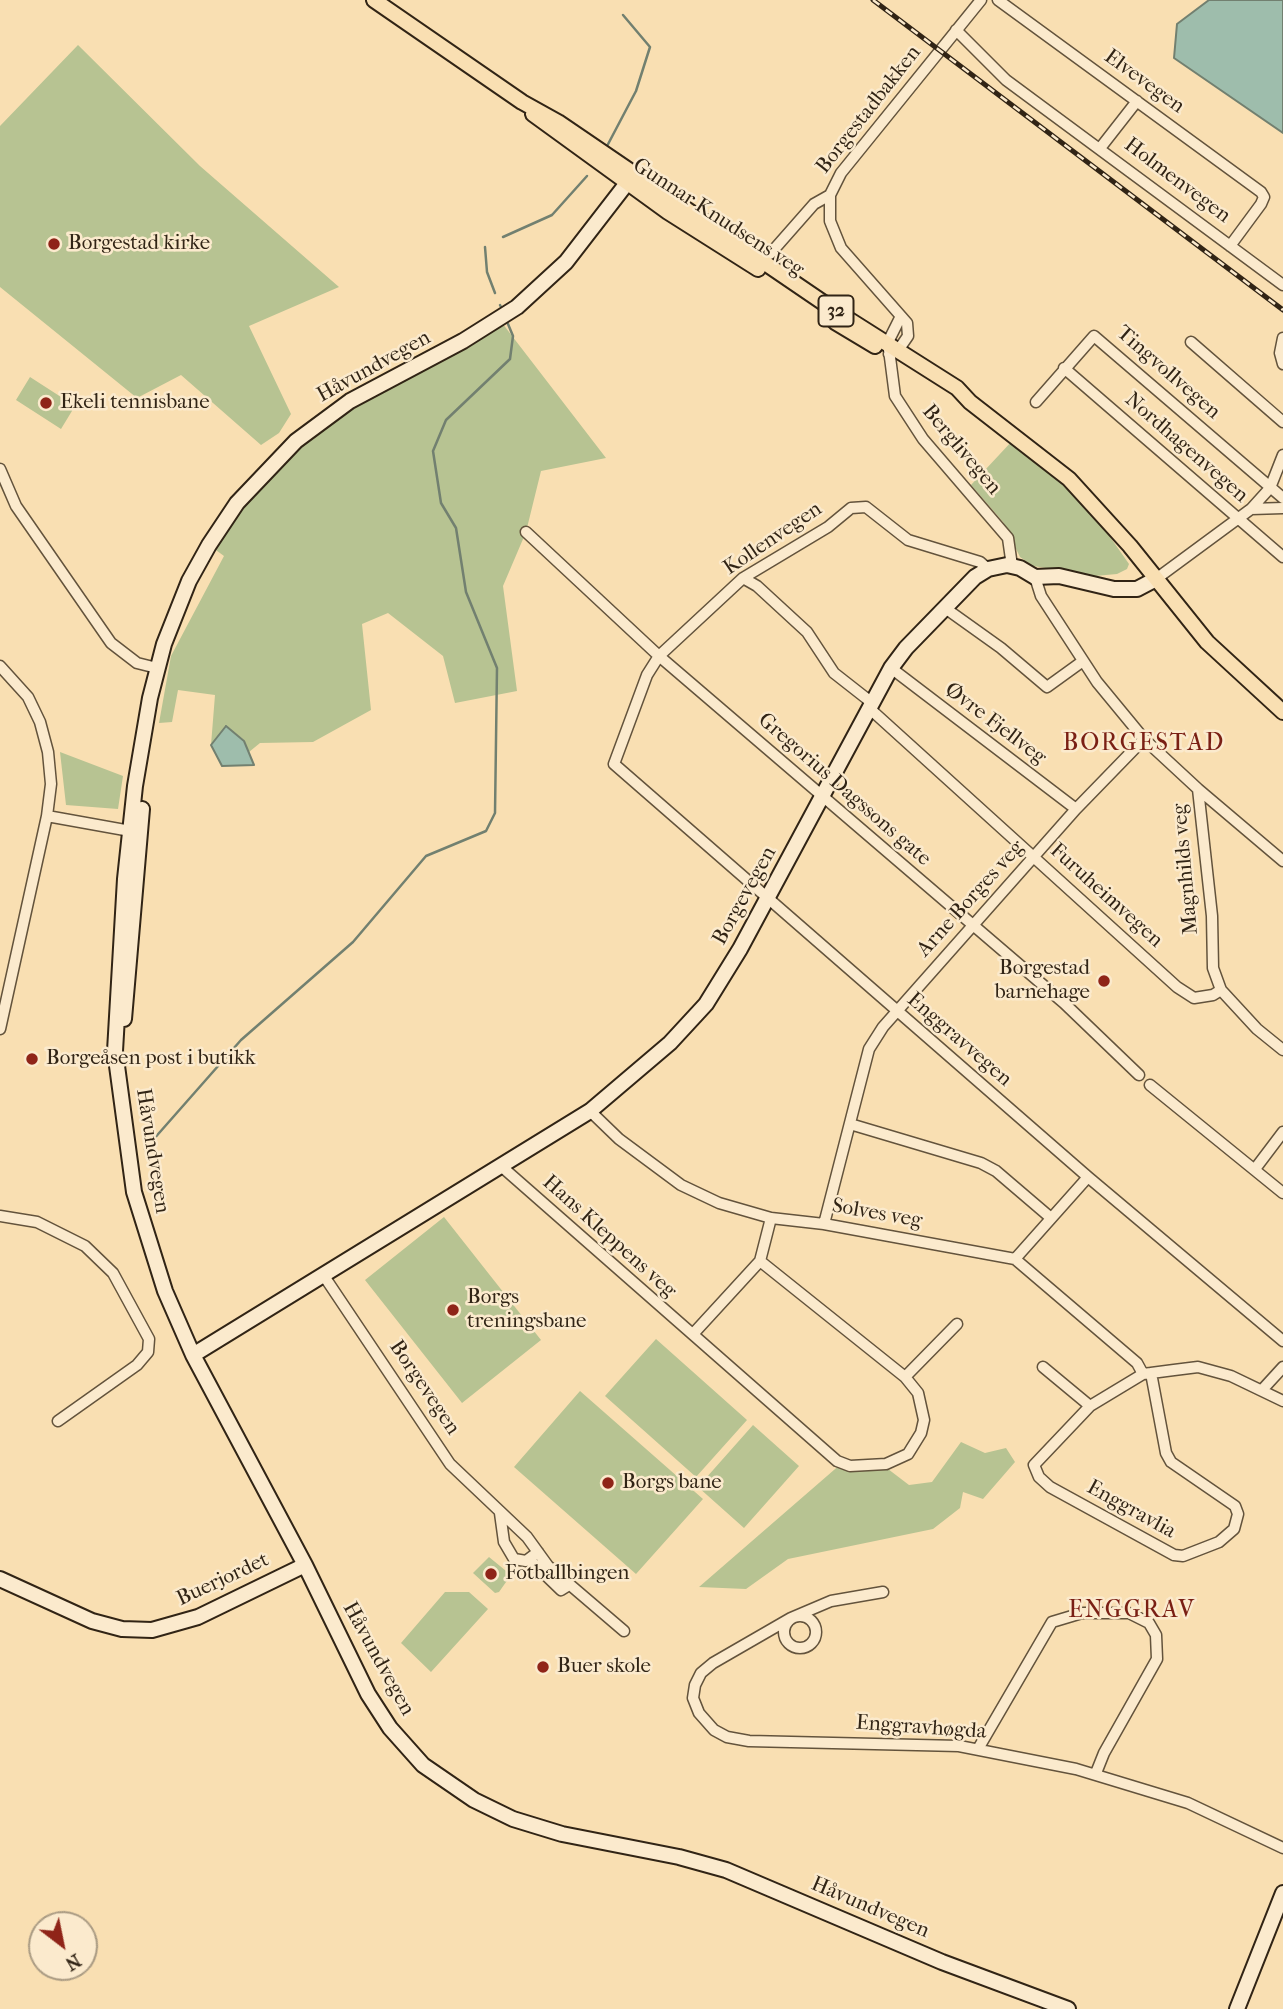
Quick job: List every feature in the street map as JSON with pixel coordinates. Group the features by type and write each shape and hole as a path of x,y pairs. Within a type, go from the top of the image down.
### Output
{"main road":[{"name":"Gunnar Knudsens veg","path":"374,0 522,103 538,120 957,388 970,402 1069,479 1105,520 1185,626 1207,642 1283,712"},
{"name":"Håvundvegen","path":"630,179 566,262 524,301 483,330 349,401 276,459 237,503 199,562 176,610 157,668 141,758 119,1081 127,1154 142,1223 164,1291 193,1355 381,1715 423,1765 474,1800 537,1828 679,1857 726,1870 942,1962 1068,2009"},
{"path":"988,569 1012,566 1035,578 1059,576 1129,590 1152,581"},
{"name":"Borgevegen","path":"193,1355 590,1111 643,1068 706,1004 823,799 891,668 945,608 988,569"},
{"name":"Buerjordet","path":"0,1580 92,1621 122,1629 152,1630 198,1617 305,1565"},
{"path":"1237,2009 1283,1893"}],"street":[{"name":"Borgestadbakken","path":"892,348 909,330 841,248 830,220 830,195 841,173 981,0"},
{"name":"Elvevegen","path":"998,0 1261,192 1264,198"},
{"name":"Holmenvegen","path":"956,30 1006,80 1283,285"},
{"name":"Holmenvegen","path":"1101,148 1137,101"},
{"path":"770,254 814,204 830,195"},
{"name":"Holmenvegen","path":"1230,246 1264,198"},
{"name":"Tingvollvegen","path":"1036,402 1088,340 1094,337 1101,339 1283,498"},
{"path":"1282,362 1283,338"},
{"path":"1191,342 1283,422"},
{"name":"Berglivegen","path":"892,348 890,369 895,396 907,417 998,523 1008,538 1012,566"},
{"name":"Nordhagenvegen","path":"1064,368 1283,557"},
{"path":"1152,581 1251,509 1270,488 1283,455"},
{"path":"0,469 16,506 111,643 137,663 157,668"},
{"name":"Kollenvegen","path":"614,764 647,675 659,656 743,578 858,506 866,507 908,540 979,562 988,569"},
{"path":"1251,509 1283,508"},
{"name":"Gregorius Dagssons gate","path":"526,532 659,656 1064,1003 1139,1075"},
{"name":"Furuheimvegen","path":"743,578 757,586 807,632 834,673 1177,987 1194,998 1213,995 1221,990"},
{"path":"1035,578 1041,596 1083,661 1144,738"},
{"path":"945,608 1001,648 1047,687 1083,661"},
{"path":"0,666 28,697 40,722 50,774 47,816 0,1029"},
{"name":"Øvre Fjellveg","path":"891,668 1076,810"},
{"name":"Magnhilds veg","path":"1144,738 1198,789 1212,916 1213,968 1221,990"},
{"name":"Arne Borges veg","path":"824,1224 869,1049 897,1012 973,925 1144,738"},
{"name":"Enggravvegen","path":"614,764 1088,1177 1283,1341"},
{"path":"1198,789 1283,861"},
{"path":"47,816 135,832"},
{"path":"1221,990 1257,1029 1283,1050"},
{"path":"1150,1085 1283,1193"},
{"name":"Solves veg","path":"590,1111 619,1139 681,1185 719,1203 771,1218 824,1224 1016,1259"},
{"path":"850,1124 981,1163 996,1171 1051,1218"},
{"path":"1255,1169 1283,1132"},
{"name":"Hans Kleppens veg","path":"501,1166 803,1434 837,1461 850,1466 886,1464 908,1454 921,1433 924,1408 918,1393 905,1377 761,1261"},
{"path":"1088,1177 1016,1259 1147,1374"},
{"path":"0,1216 37,1222 85,1246 113,1272 149,1339 148,1352 137,1366 58,1421"},
{"path":"693,1334 761,1261 771,1218"},
{"name":"Borgevegen","path":"324,1276 439,1449 466,1481 527,1537 534,1556 624,1631"},
{"path":"905,1377 957,1324"},
{"path":"1043,1367 1090,1406 1147,1374 1198,1367 1231,1376 1283,1401"},
{"path":"1262,1390 1283,1367"},
{"name":"Enggravlia","path":"1090,1406 1034,1465 1039,1477 1050,1487 1164,1552 1183,1556 1219,1542 1238,1522 1235,1506 1177,1468 1166,1453 1147,1374"},
{"name":"Borgevegen","path":"500,1513 502,1533 510,1554 518,1561 534,1556"},
{"name":"Enggravhøgda","path":"883,1592 837,1599 791,1618 713,1663 697,1678 693,1698 695,1706 714,1730 727,1737 749,1741 920,1744 978,1749 1096,1773 1188,1803 1283,1848"},
{"path":"978,1749 1052,1622 1082,1613 1129,1613 1149,1623 1156,1635 1157,1659 1104,1753 1096,1773"}],"green space":[{"path":"78,45 200,166 339,287 249,326 291,414 279,433 261,445 181,375 137,398 0,287 0,126"},
{"path":"499,319 606,458 541,471 526,532 503,586 517,691 455,703 443,656 388,613 362,624 371,710 313,742 260,743 249,752 244,740 226,726 211,745 215,695 178,690 172,722 159,723 171,656 224,556 209,545 296,441"},
{"name":"Ekeli tennisbane","path":"30,377 75,406 61,429 16,400"},
{"path":"1013,440 1047,467 1094,514 1129,564 1127,569 1117,574 1095,576 1033,566 1020,557 1003,522 971,485"},
{"path":"60,752 123,776 118,809 66,805"},
{"name":"Borgs treningsbane","path":"444,1217 541,1340 462,1403 365,1280"},
{"path":"656,1339 747,1420 696,1477 605,1396"},
{"name":"Borgs bane","path":"580,1391 703,1499 636,1574 514,1467"},
{"path":"753,1425 799,1466 744,1528 698,1487"},
{"path":"961,1442 985,1453 1006,1448 1015,1462 983,1499 963,1492 960,1508 933,1529 788,1559 746,1589 699,1587 842,1463 849,1468 863,1471 888,1469 909,1485 932,1482"},
{"name":"Fotballbingen","path":"489,1557 511,1575 499,1592 495,1593 473,1573"},
{"path":"445,1592 469,1592 488,1609 431,1672 401,1643"}],"shaded area":[{"path":"1209,0 1283,0 1283,133 1174,58 1177,24"},
{"path":"226,726 244,741 254,765 222,766 211,745"}],"waterway":[{"path":"606,148 636,91 650,47 623,15"},
{"path":"503,237 552,215 587,176"},
{"path":"485,247 487,272 495,293"},
{"path":"145,1149 241,1040 353,942 426,856 486,831 495,813 497,668 466,592 456,528 441,503 433,451 446,420 510,359 513,336 508,324"}],"railway":[{"path":"873,0 1283,310"}],"place":[{"name":"Borgestad kirke","path":"54,244"},
{"name":"Ekeli tennisbane","path":"46,403"},
{"name":"Borgestad barnehage","path":"1104,981"},
{"name":"Borgeåsen post i butikk","path":"32,1059"},
{"name":"Borgs treningsbane","path":"453,1310"},
{"name":"Borgs bane","path":"608,1483"},
{"name":"Fotballbingen","path":"491,1574"},
{"name":"Buer skole","path":"543,1667"}],"district":[{"name":"BORGESTAD","path":"1144,744"},
{"name":"ENGGRAV","path":"1132,1611"}]}
